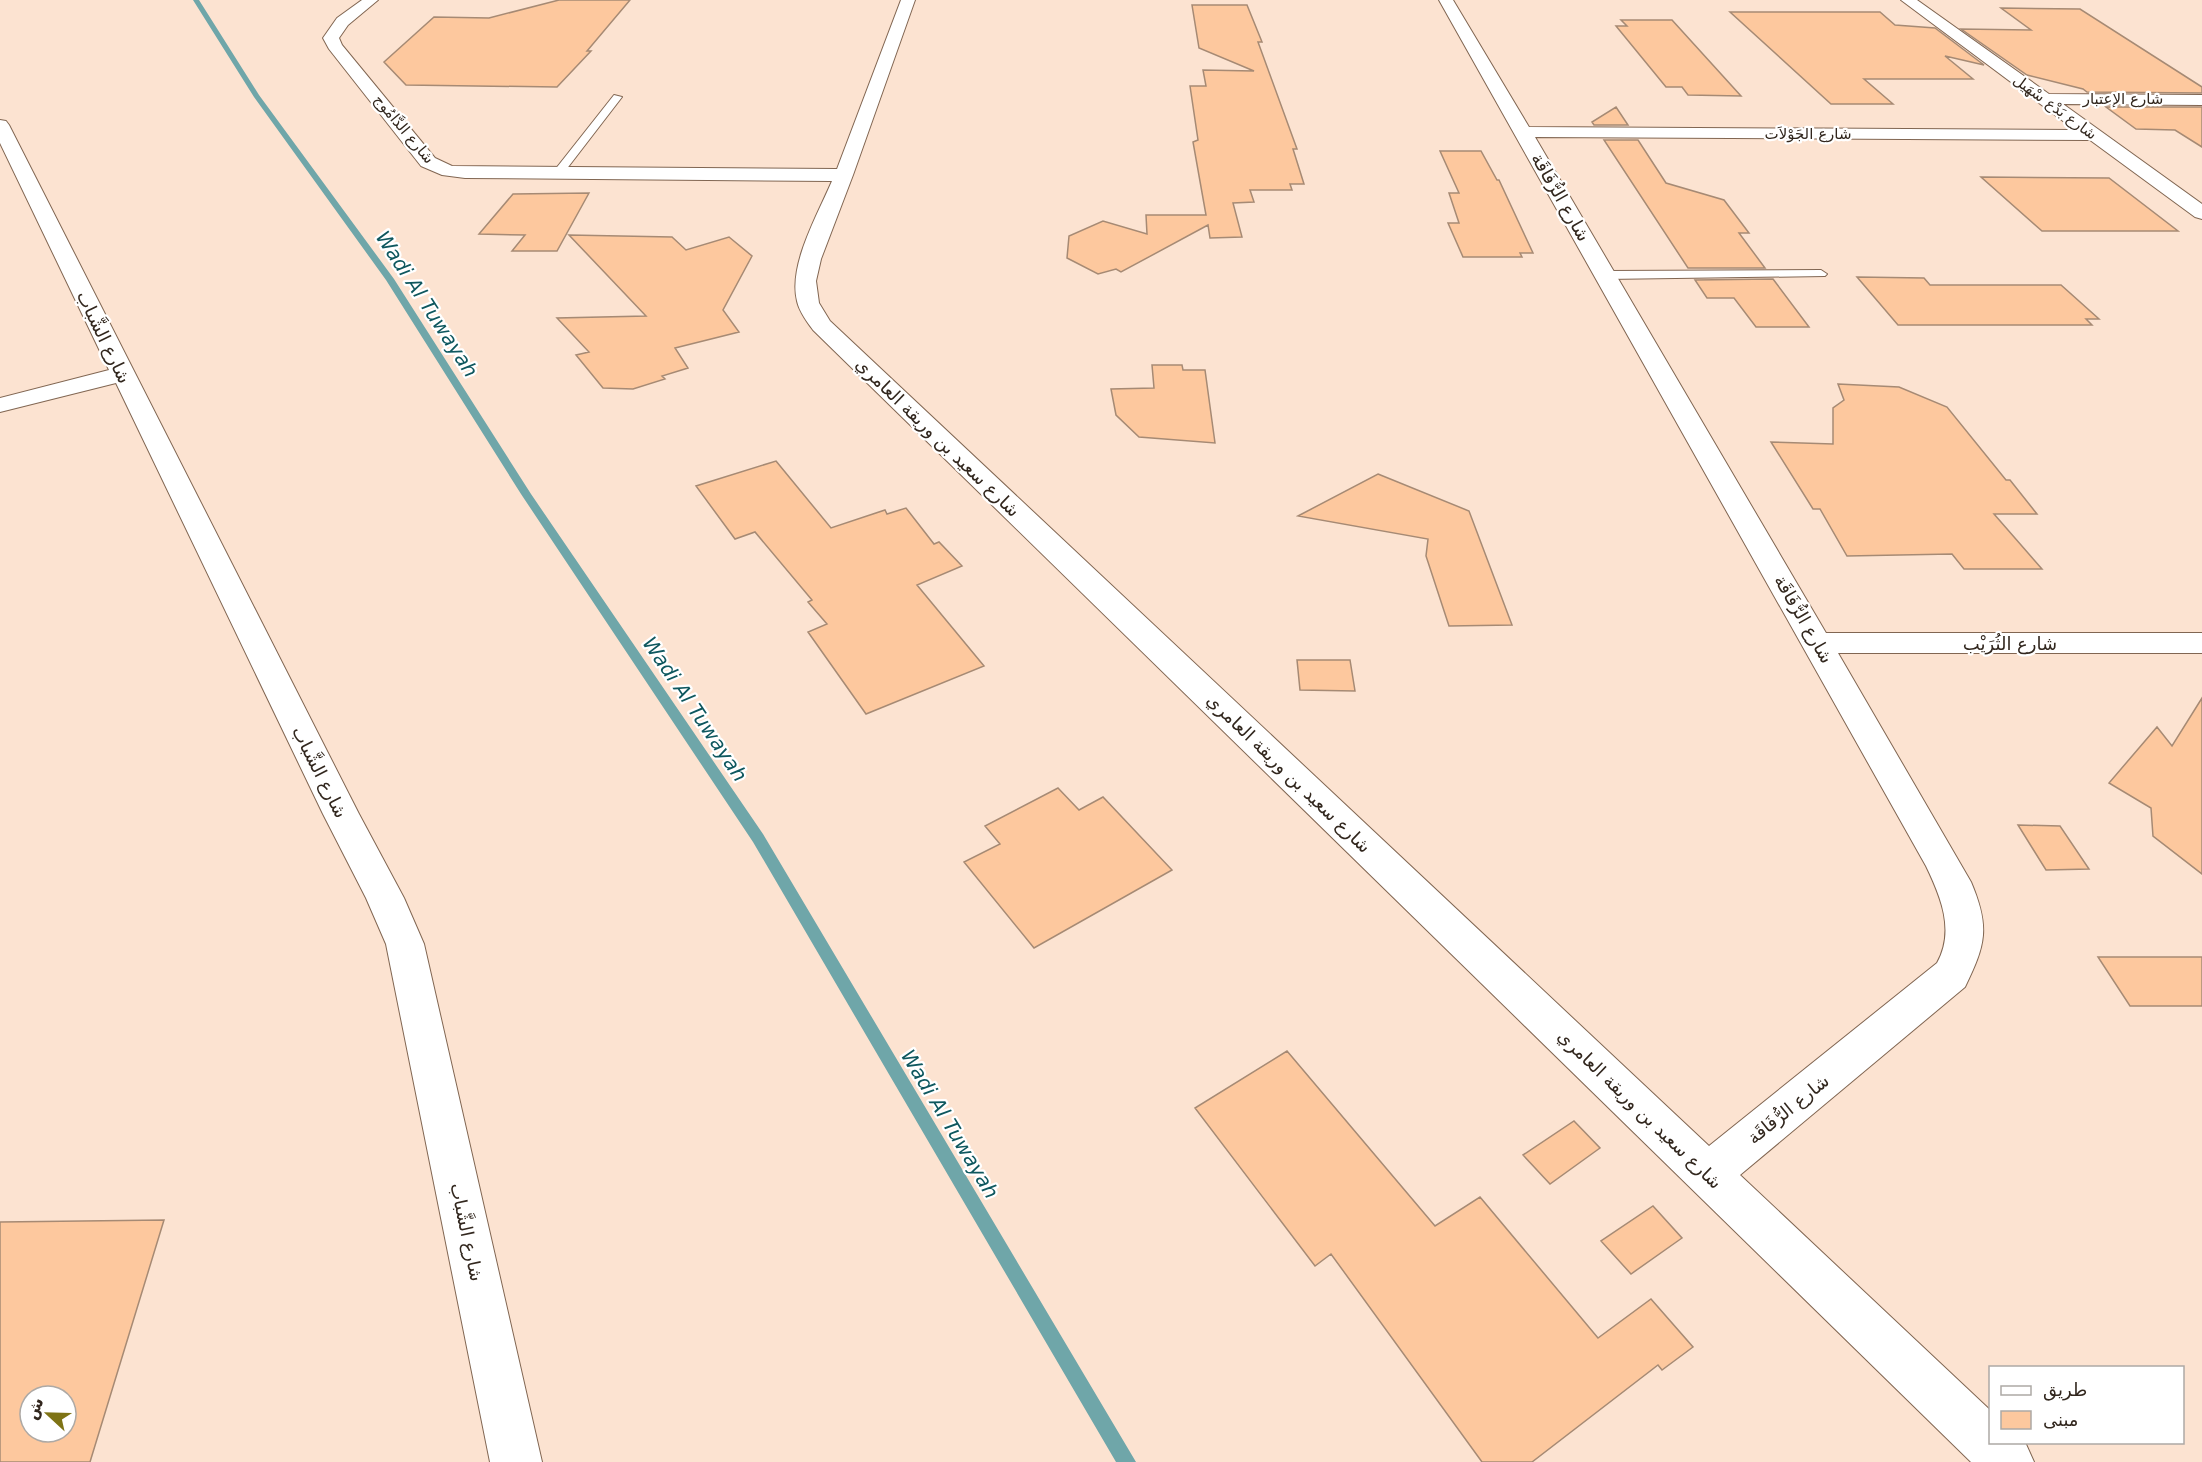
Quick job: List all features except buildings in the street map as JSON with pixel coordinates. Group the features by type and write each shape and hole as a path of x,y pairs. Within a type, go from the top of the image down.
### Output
{"street":[{"name":"شارع الدَّامُوج","path":"371,0 342,22 334,30 331,38 428,162 442,169 465,172 844,175"},
{"name":"شارع سعيد بن وريقة العامري","path":"908,0 844,175 810,259 805,281 808,303 821,325 1989,1444"},
{"name":"شارع الرُّفَاقَة","path":"1446,0 1818,643 1958,891 1965,921 1963,950 1951,975 1708,1174"},
{"name":"شارع بَدْع سْهَيل","path":"1908,0 2202,213"},
{"name":"شارع الإعتبار","path":"2043,99 2202,100"},
{"name":"شارع الشَّباب","path":"0,125 341,814 385,898 405,944 516,1462"},
{"name":"شارع الجَوْلاَت","path":"1524,132 2093,135"},
{"path":"0,405 123,374"},
{"name":"شارع الثُرَيْب","path":"1818,643 2202,643"},
{"name":"شارع سعيد بن وريقة العامري","path":"1989,1444 2008,1462"}],"lane":[{"path":"558,173 616,97"},
{"path":"1606,275 1821,274"}],"waterway":[{"name":"Wadi Al Tuwayah","path":"196,0 256,96 390,279 526,494 758,838 1127,1462"}]}
